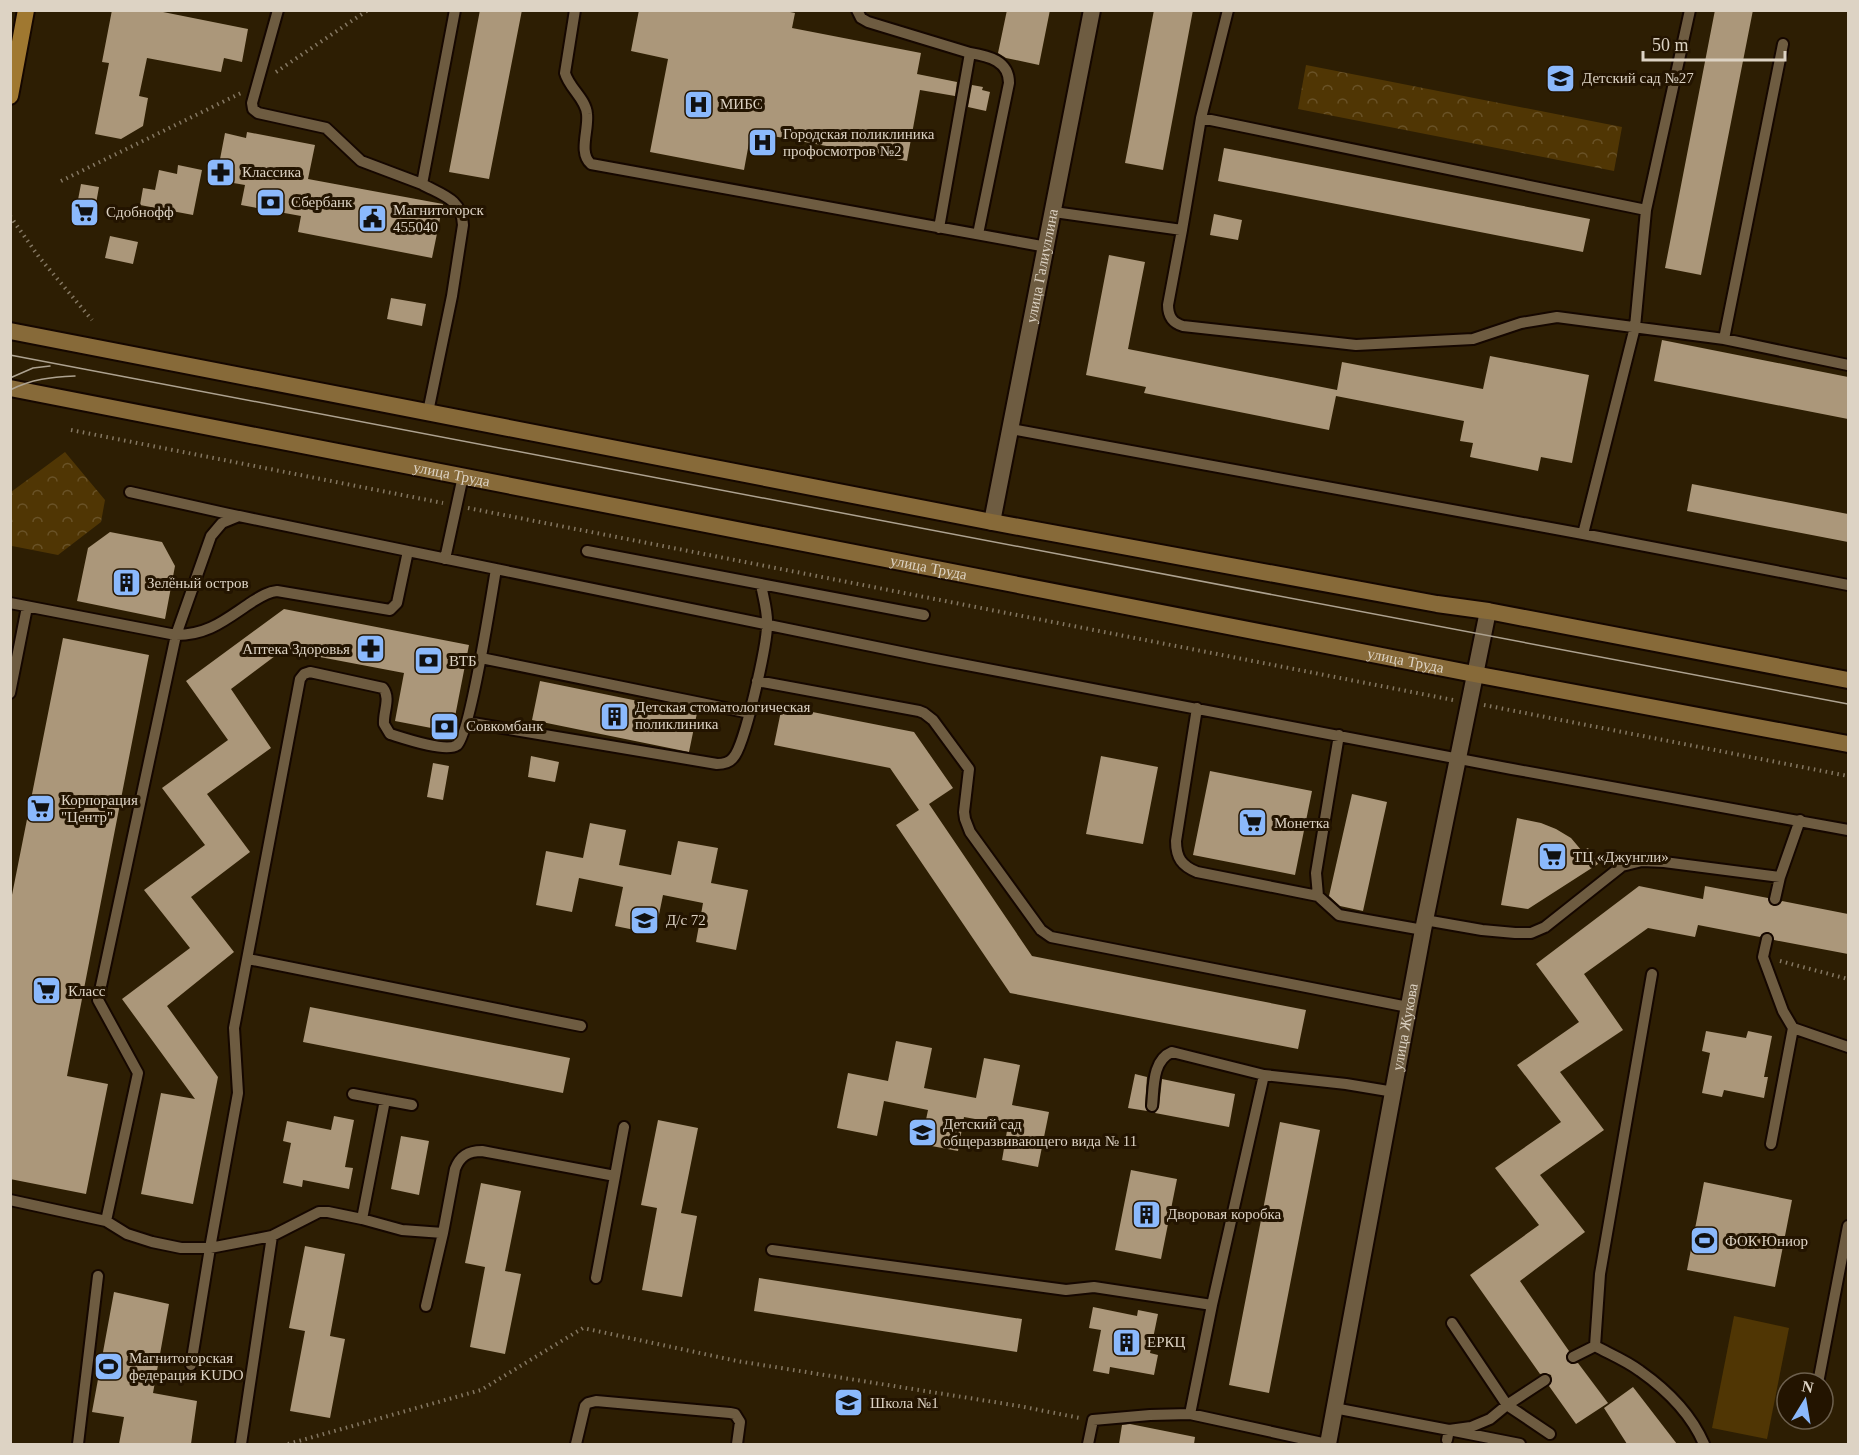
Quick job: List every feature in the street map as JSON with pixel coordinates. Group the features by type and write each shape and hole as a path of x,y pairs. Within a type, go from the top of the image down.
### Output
{"main road":[{"path":"10,96 26,10"},
{"path":"10,331 992,522 1437,604 1488,610 1848,680"},
{"name":"улица Труда","path":"10,388 1474,674 1848,744"}],"street":[{"name":"улица Галиуллина","path":"992,522 1092,10"},
{"name":"улица Жукова","path":"1328,1444 1408,1006 1488,610"}],"lane":[{"path":"278,10 256,85 252,103 255,112 326,128 361,161 422,184 450,199 458,206 462,215 463,225 452,296 428,412"},
{"path":"422,184 455,10"},
{"path":"575,10 566,73 568,81 587,111 585,156 591,164 1047,247"},
{"path":"857,10 861,18 868,22 996,60 1002,64 1009,76 978,234"},
{"path":"1228,10 1201,118 1168,305 1168,313 1177,324 1356,345 1473,339 1521,323 1557,317 1724,339 1848,365"},
{"path":"1583,534 1635,327 1646,210 1690,10"},
{"path":"1724,339 1783,44"},
{"path":"939,228 970,53"},
{"path":"1201,118 1646,210"},
{"path":"1054,212 1182,230"},
{"path":"1011,429 1848,585"},
{"path":"445,559 463,476"},
{"path":"130,492 767,625 1457,758 1848,830"},
{"path":"106,1221 138,1073 98,1000 176,635 211,536 222,523 239,516"},
{"path":"10,603 176,635 191,635 208,630 264,595 277,591 390,610 397,603 408,551"},
{"path":"588,551 924,615"},
{"path":"192,1365 238,1093 234,1028 301,676 310,672 383,688 387,694 384,724 390,734 451,748 461,741 467,722 481,658 496,568"},
{"path":"467,722 717,764 732,760 736,755 750,713 767,625 761,584"},
{"path":"10,693 27,607"},
{"path":"481,658 750,713"},
{"path":"757,681 919,711 929,716 969,769 964,812 970,832 1041,930 1051,937 1408,1006"},
{"path":"1197,708 1176,841 1176,851 1180,861 1197,872 1318,896 1339,915 1424,925 1532,933 1545,927 1622,866 1642,861 1780,877"},
{"path":"1318,896 1316,873 1339,735"},
{"path":"1776,899 1780,877 1800,820"},
{"path":"1767,939 1763,957 1783,1011 1793,1028 1848,1047"},
{"path":"248,958 581,1026"},
{"path":"1595,1346 1600,1274 1652,974"},
{"path":"1771,1144 1793,1028"},
{"path":"1152,1106 1157,1066 1165,1054 1172,1052 1264,1074 1394,1092"},
{"path":"1190,1414 1264,1074"},
{"path":"353,1094 412,1105"},
{"path":"362,1219 385,1100"},
{"path":"596,1278 624,1127"},
{"path":"426,1306 455,1169 458,1161 465,1155 473,1151 482,1151 615,1176"},
{"path":"10,1200 106,1221 127,1234 180,1248 210,1248 273,1236 319,1212 362,1219 402,1230 443,1233"},
{"path":"1820,1371 1848,1226"},
{"path":"241,1444 273,1236"},
{"path":"772,1250 1066,1290 1094,1287 1212,1305"},
{"path":"78,1444 98,1276"},
{"path":"1452,1323 1507,1405 1550,1434"},
{"path":"1573,1357 1595,1346"},
{"path":"1595,1346 1640,1370 1675,1400 1704,1444"},
{"path":"1448,1435 1490,1419 1545,1380"},
{"path":"576,1444 585,1406 596,1401 735,1414 740,1422 737,1444"},
{"path":"1334,1408 1448,1435 1520,1444"},
{"path":"1088,1444 1093,1420 1190,1414 1328,1444"}],"path":[{"path":"61,181 256,85 368,10"},
{"path":"10,216 39,257 92,320"},
{"path":"71,430 1848,776"},
{"path":"1763,957 1848,979"},
{"path":"288,1444 481,1390 583,1328 737,1361 1093,1420"}],"green space":[{"path":"1306,65 1622,127 1614,171 1298,109"},
{"path":"65,452 105,500 101,522 58,555 12,546 11,492"},
{"path":"1734,1316 1789,1328 1780,1371 1775,1371 1775,1399 1767,1439 1712,1428"}],"building":[{"path":"112,10 153,10 248,29 242,62 224,58 221,72 147,58 139,96 148,98 143,126 121,139 95,134 109,63 102,62"},
{"path":"480,10 522,10 489,179 449,172"},
{"path":"639,10 780,10 795,13 792,28 921,53 917,74 957,82 955,96 920,90 907,161 751,132 744,170 650,152 668,59 631,51"},
{"path":"1007,10 1050,10 1039,65 1006,58 998,53"},
{"path":"1154,10 1193,10 1163,170 1125,163"},
{"path":"1715,10 1753,10 1701,275 1665,268"},
{"path":"972,85 983,87 982,90 990,92 986,111 968,107"},
{"path":"247,132 315,145 308,179 443,204 432,258 298,232 301,216 241,205 245,185 216,180 225,133 246,138"},
{"path":"1224,148 1590,219 1583,252 1218,181"},
{"path":"178,165 202,170 193,215 140,205 143,188 155,190 159,170 177,174"},
{"path":"81,184 99,187 95,209 85,212 77,205"},
{"path":"1214,214 1242,220 1238,240 1210,235"},
{"path":"110,236 138,242 133,264 105,258"},
{"path":"1109,255 1145,262 1128,349 1337,390 1342,362 1483,389 1490,356 1589,375 1572,463 1541,457 1538,471 1470,457 1473,443 1460,441 1464,421 1336,396 1329,430 1144,393 1146,387 1086,375"},
{"path":"391,298 426,304 422,326 387,319"},
{"path":"1662,340 1848,377 1848,419 1654,381"},
{"path":"1692,484 1848,514 1848,542 1687,511"},
{"name":"Зелёный остров","path":"110,532 162,542 175,566 165,619 77,601 88,548"},
{"path":"284,609 469,645 452,732 395,721 404,673 283,650 231,689 271,748 207,794 250,852 191,897 234,952 167,1006 218,1077 193,1204 141,1194 161,1093 195,1099 122,999 190,948 144,890 205,845 162,788 228,740 186,681"},
{"name":"Класс","path":"63,638 149,655 67,1076 108,1084 86,1194 10,1179 10,905"},
{"name":"Детская стоматологическая поликлиника","path":"540,681 697,713 689,752 532,720"},
{"path":"782,706 914,732 953,788 929,804 1032,956 1306,1010 1298,1049 1010,993 896,825 919,810 890,768 774,745"},
{"path":"531,756 559,762 555,782 528,777"},
{"path":"1101,756 1158,767 1143,844 1086,834"},
{"path":"433,763 449,766 443,800 427,797"},
{"name":"Монетка","path":"1210,771 1312,791 1295,875 1193,855"},
{"path":"1352,794 1387,802 1363,911 1340,906 1329,896"},
{"name":"ТЦ «Джунгли»","path":"1517,818 1556,829 1571,838 1582,851 1588,848 1598,864 1528,909 1501,905"},
{"path":"590,823 626,830 619,865 671,875 678,841 718,848 711,883 748,890 736,950 696,942 703,903 663,895 655,934 615,926 623,887 579,878 572,912 536,905 546,851 583,858"},
{"path":"1639,886 1703,899 1705,886 1768,898 1770,904 1774,906 1782,901 1848,914 1848,954 1774,940 1772,934 1768,932 1760,937 1698,925 1695,937 1648,928 1584,974 1623,1030 1560,1072 1604,1130 1540,1175 1585,1232 1520,1281 1569,1351 1566,1356 1567,1361 1572,1364 1578,1363 1608,1403 1576,1424 1549,1386 1552,1380 1551,1375 1540,1374 1470,1275 1539,1225 1495,1168 1561,1122 1517,1065 1579,1022 1536,964"},
{"path":"310,1007 570,1058 563,1093 303,1042"},
{"path":"1706,1031 1746,1038 1748,1031 1772,1036 1764,1077 1768,1077 1764,1098 1724,1090 1722,1097 1702,1093 1710,1053 1702,1051"},
{"path":"896,1041 932,1048 924,1088 976,1098 984,1058 1020,1065 1012,1105 1049,1112 1038,1167 1002,1160 1008,1125 964,1117 958,1151 921,1144 928,1110 884,1101 877,1136 837,1128 848,1073 888,1081"},
{"path":"1135,1074 1147,1077 1145,1105 1147,1111 1128,1108"},
{"path":"1162,1079 1235,1094 1229,1127 1155,1113 1159,1107"},
{"path":"334,1116 354,1120 345,1167 353,1168 349,1189 303,1180 302,1187 283,1183 291,1143 283,1141 287,1121 331,1130"},
{"path":"658,1120 698,1128 681,1213 697,1216 682,1297 642,1290 657,1208 641,1205"},
{"path":"1280,1122 1320,1130 1269,1393 1229,1385"},
{"path":"401,1136 429,1141 419,1195 391,1189"},
{"name":"Дворовая коробка","path":"1131,1170 1177,1179 1161,1259 1115,1250"},
{"path":"1704,1182 1792,1200 1775,1287 1687,1270"},
{"path":"481,1183 521,1191 505,1271 521,1274 505,1354 470,1347 485,1267 465,1263"},
{"path":"305,1246 345,1254 330,1336 345,1339 330,1418 290,1411 305,1331 289,1328"},
{"path":"759,1278 1022,1319 1017,1352 754,1311"},
{"path":"114,1292 169,1304 153,1393 197,1401 191,1444 119,1444 124,1417 92,1412"},
{"name":"ЕРКЦ","path":"1093,1307 1137,1316 1138,1310 1158,1314 1150,1353 1158,1355 1154,1375 1110,1367 1109,1374 1093,1371 1101,1330 1089,1328"},
{"path":"1633,1387 1677,1444 1627,1444 1604,1408"},
{"path":"1130,1424 1195,1437 1194,1444 1119,1444 1122,1425"}],"tram line":[{"path":"10,355 1848,704"},
{"path":"10,378 33,368 50,366"},
{"path":"10,390 42,379 75,376"}],"place":[{"name":"Детский сад №27","path":"1561,78"},
{"name":"МИБС","path":"699,104"},
{"name":"Городская поликлиника профосмотров №2","path":"762,143"},
{"name":"Классика","path":"221,172"},
{"name":"Сбербанк","path":"270,202"},
{"name":"Сдобнофф","path":"85,212"},
{"name":"Магнитогорск 455040","path":"372,219"},
{"name":"Зелёный остров","path":"126,583"},
{"name":"Аптека Здоровья","path":"371,649"},
{"name":"ВТБ","path":"428,661"},
{"name":"Детская стоматологическая поликлиника","path":"614,716"},
{"name":"Совкомбанк","path":"445,726"},
{"name":"Корпорация \"Центр\"","path":"40,809"},
{"name":"Монетка","path":"1253,823"},
{"name":"ТЦ «Джунгли»","path":"1552,857"},
{"name":"Д/с 72","path":"645,920"},
{"name":"Класс","path":"47,991"},
{"name":"Детский сад общеразвивающего вида № 11","path":"922,1133"},
{"name":"Дворовая коробка","path":"1146,1214"},
{"name":"ФОК Юниор","path":"1704,1241"},
{"name":"ЕРКЦ","path":"1126,1342"},
{"name":"Магнитогорская федерация KUDO","path":"108,1367"},
{"name":"Школа №1","path":"849,1403"}]}
